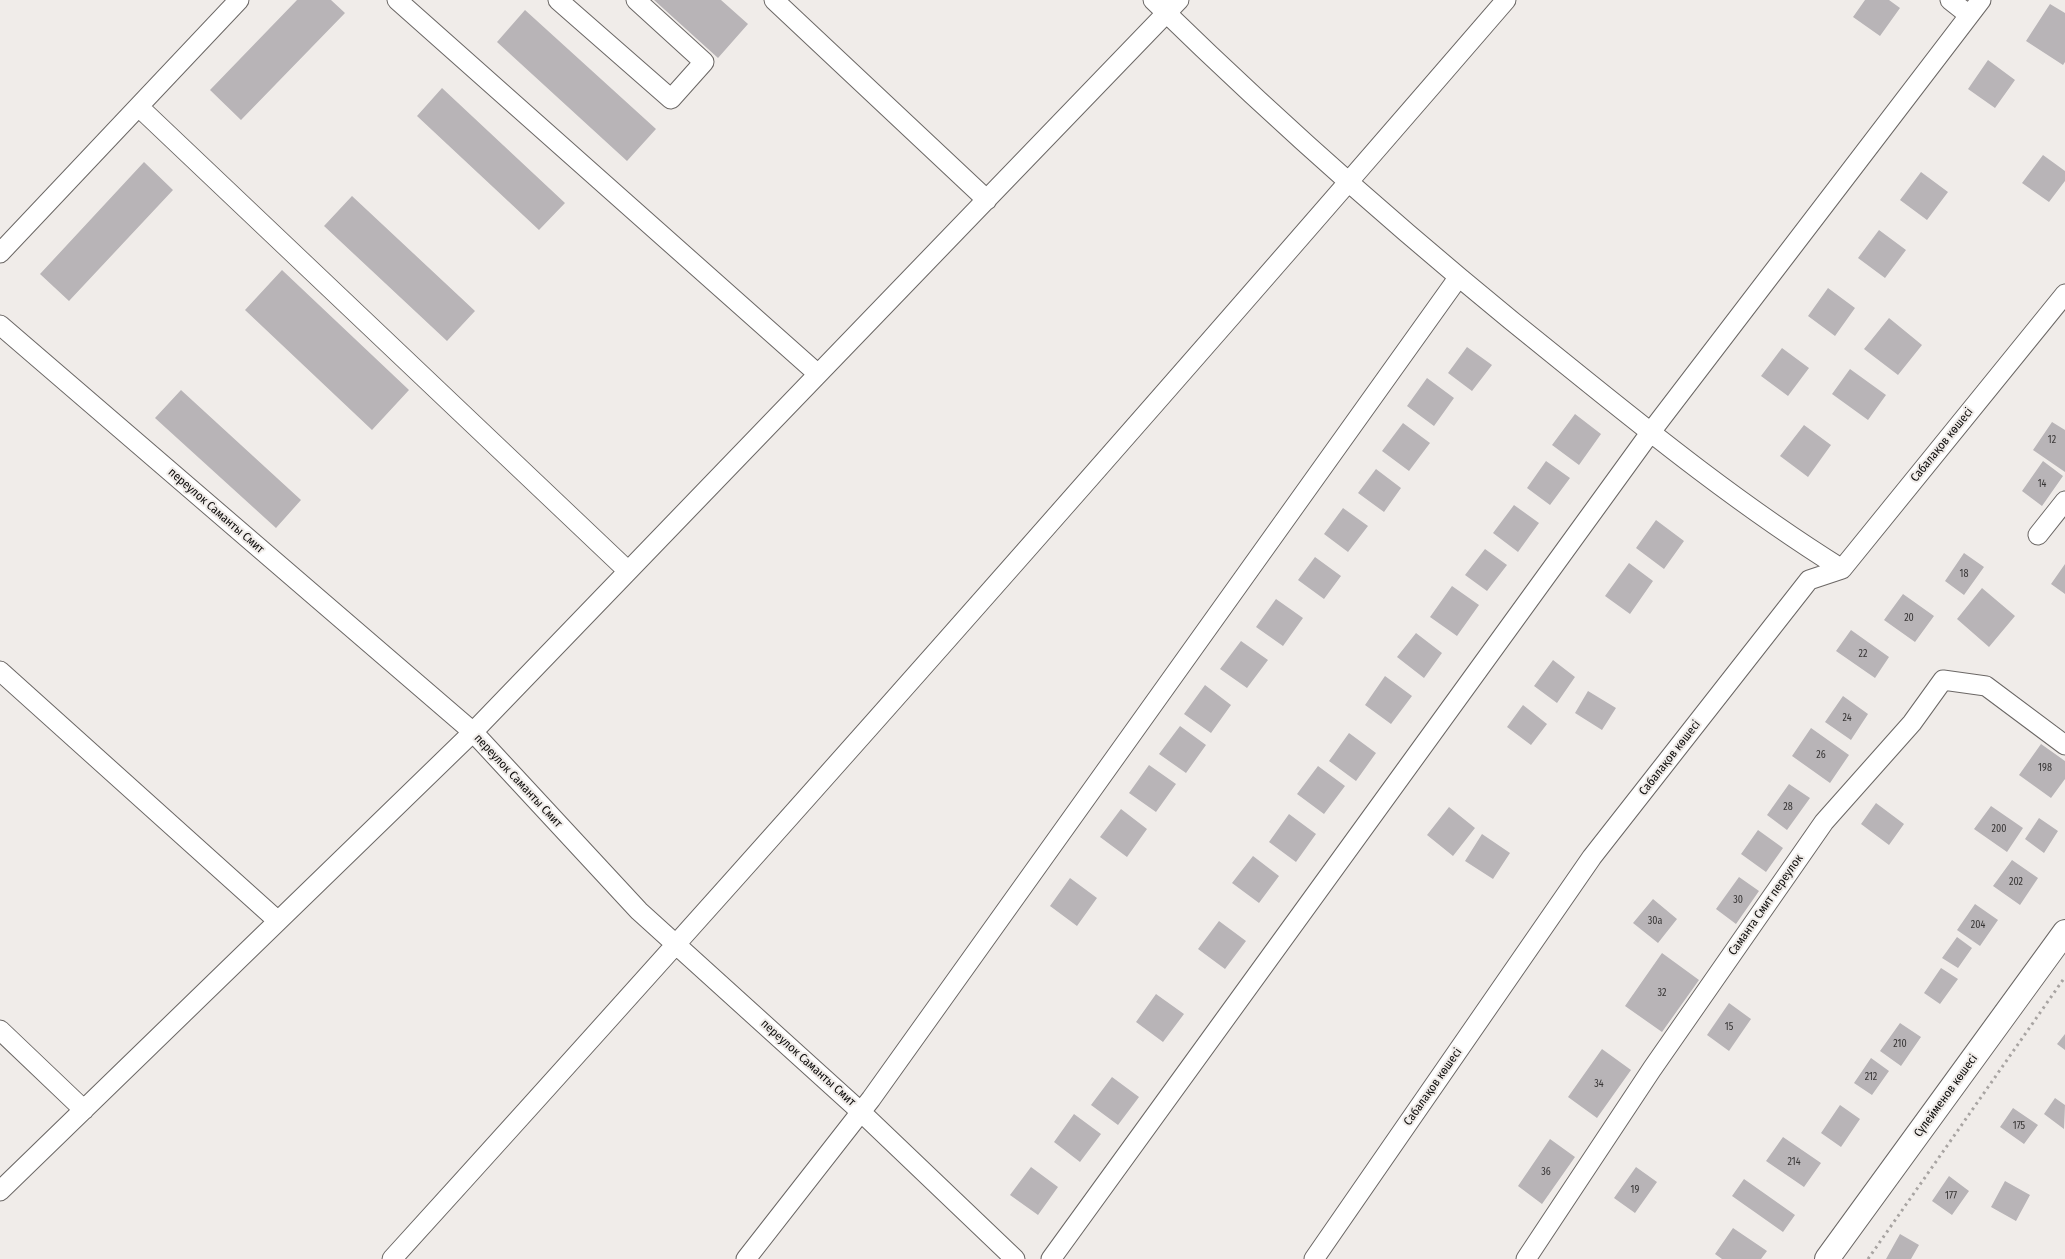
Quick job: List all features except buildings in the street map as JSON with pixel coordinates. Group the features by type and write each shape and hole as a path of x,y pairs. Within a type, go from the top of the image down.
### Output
{"main road":[{"name":"Сүлейменов көшесі","path":"1827,1259 2065,932"}],"street":[{"path":"0,253 140,107 239,0"},
{"path":"558,0 671,100 704,62 636,0"},
{"path":"774,0 987,200"},
{"path":"392,1259 677,946 1348,183 1506,0"},
{"path":"1950,0 1970,15"},
{"path":"1051,1259 1650,432 1981,0"},
{"path":"399,1 818,374"},
{"path":"0,1191 473,732 987,200 1166,4 1348,183 1458,278 1650,432 1805,546 1842,569"},
{"path":"140,107 628,571"},
{"path":"746,1259 861,1112 1458,278"},
{"name":"Сабалақов көшесі","path":"1314,1259 1592,858 1809,580 1842,569 2065,294"},
{"name":"переулок Саманты Смит","path":"0,325 473,732 639,911 861,1112 1015,1259"},
{"path":"2038,535 2065,501"},
{"path":"0,671 278,921"},
{"name":"Саманта Смит переулок","path":"1526,1259 1652,1069 1824,822 1912,723 1943,680 1986,686 2065,745"},
{"path":"0,1030 84,1110"}],"path":[{"path":"1868,1259 2065,977"}]}
